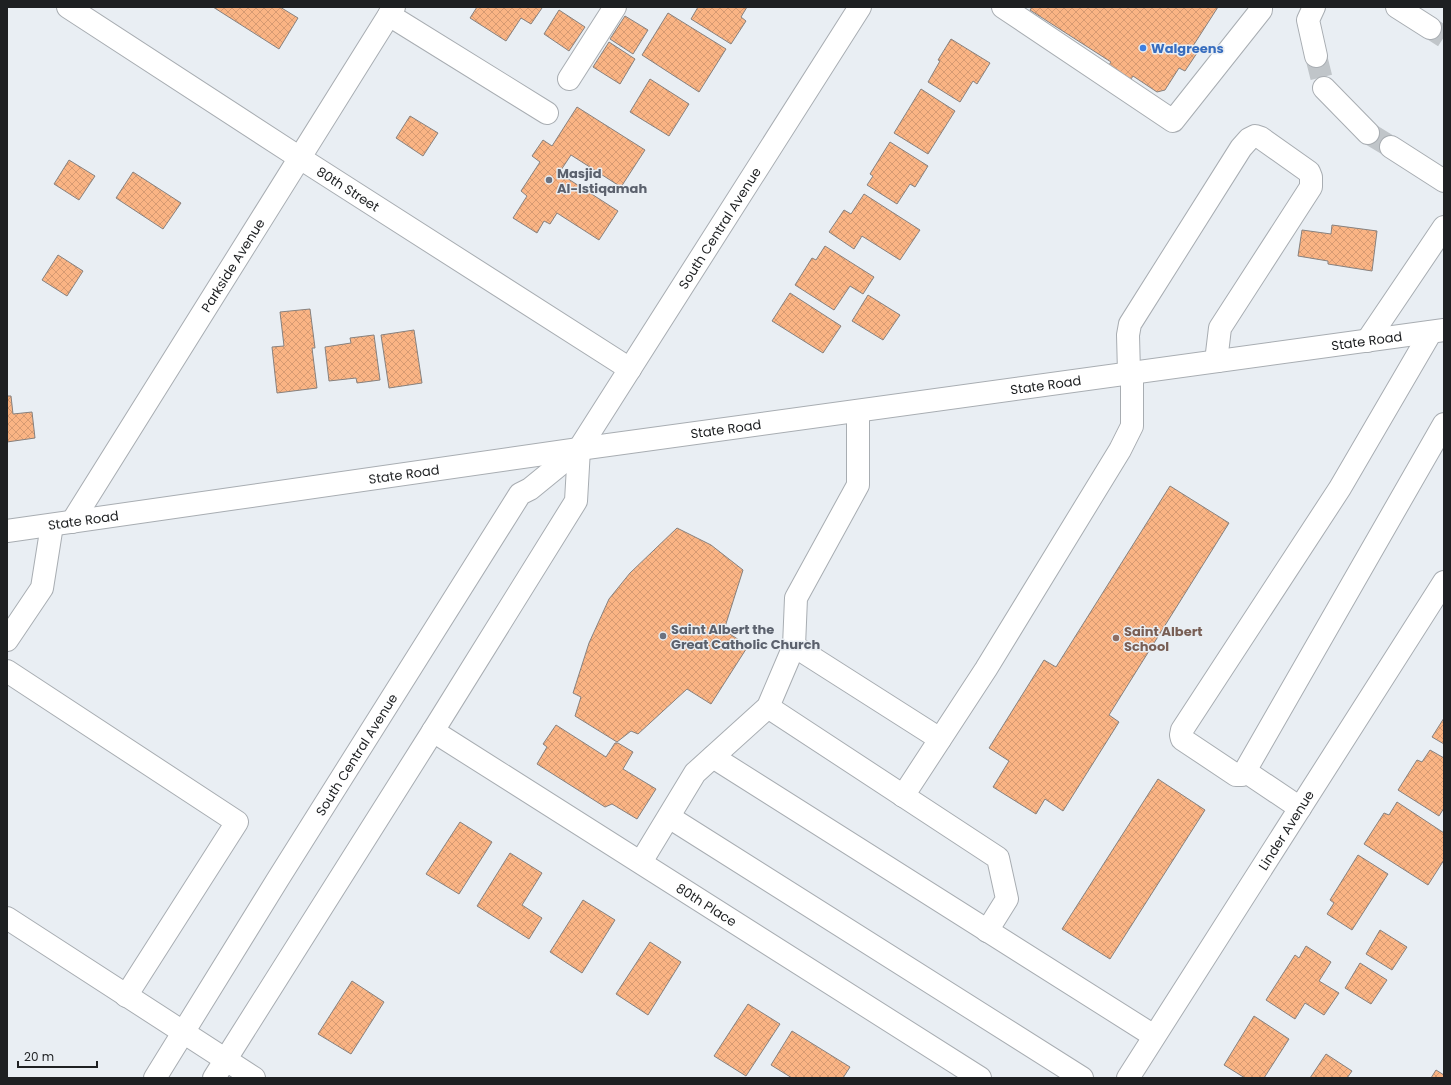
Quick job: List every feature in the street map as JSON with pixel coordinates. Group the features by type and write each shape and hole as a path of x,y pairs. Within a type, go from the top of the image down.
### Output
{"street":[{"name":"80th Street","path":"68,7 300,158 630,369"},
{"path":"569,79 615,7"},
{"name":"South Central Avenue","path":"155,1078 520,494 530,489 579,449 860,7"},
{"path":"1003,7 1173,121 1261,10 1261,7"},
{"path":"1314,7 1308,20 1316,56"},
{"path":"1397,7 1430,28"},
{"name":"Parkside Avenue","path":"62,524 300,158 391,11"},
{"path":"391,11 548,113"},
{"path":"1324,88 1368,133"},
{"path":"903,796 986,669 1120,450 1132,426 1128,335 1130,324 1241,148 1249,139 1255,136 1261,138 1309,172 1311,177 1311,187 1220,328 1217,353 1218,361"},
{"path":"1391,147 1444,181"},
{"path":"1367,340 1440,238"},
{"path":"1437,331 1340,488 1182,730 1182,739 1236,775 1242,775 1245,772 1444,424"},
{"name":"State Road","path":"7,531 579,449 1437,331"},
{"path":"641,862 696,773 768,707 794,646 796,598 858,485 858,411"},
{"name":"South Central Avenue","path":"214,1078 576,501 579,449"},
{"path":"7,640 42,588 62,524"},
{"name":"Linder Avenue","path":"1128,1078 1444,582"},
{"path":"794,646 940,739"},
{"path":"7,671 237,822 126,996"},
{"path":"768,707 998,858 1007,899 987,931"},
{"name":"80th Place","path":"433,731 980,1078"},
{"path":"713,758 1154,1036"},
{"path":"1245,772 1300,808"},
{"path":"669,817 1082,1078"},
{"path":"7,918 254,1078"}],"building":[{"path":"213,7 280,7 298,18 279,49"},
{"path":"477,7 542,8 531,24 521,18 506,41 470,18"},
{"path":"698,7 747,7 741,17 746,21 731,44 691,19"},
{"name":"Walgreens","path":"1032,7 1218,7 1193,46 1199,50 1185,71 1179,68 1165,90 1157,92 1133,76 1129,82 1107,68 1111,62 1030,10"},
{"path":"559,10 585,27 569,51 544,34"},
{"path":"668,13 726,49 699,92 642,55"},
{"path":"625,16 648,30 633,54 610,39"},
{"path":"951,39 990,63 977,84 973,81 960,102 928,82 940,61 938,60"},
{"path":"609,42 635,59 620,84 593,67"},
{"path":"650,79 689,104 669,136 630,112"},
{"path":"921,89 955,111 928,154 894,133"},
{"name":"Masjid Al-Istiqamah","path":"577,107 645,150 621,187 571,155 559,173 618,211 599,240 557,213 550,224 544,221 537,233 513,218 527,196 521,191 540,162 532,156 543,140 552,146"},
{"path":"410,116 438,133 423,156 396,138"},
{"path":"890,142 928,166 915,187 910,184 897,204 867,185 873,176 870,174"},
{"path":"69,160 95,176 79,200 54,184"},
{"path":"133,172 181,203 163,229 116,198"},
{"path":"864,194 920,230 900,260 862,236 854,249 829,232 844,210 851,214"},
{"path":"1332,225 1377,231 1372,271 1328,264 1328,261 1298,256 1302,230 1331,234"},
{"path":"825,246 874,277 863,294 850,286 834,310 795,285 812,258 816,260"},
{"path":"58,255 83,271 67,296 42,280"},
{"path":"790,293 841,326 823,353 772,321"},
{"path":"868,295 900,315 883,340 852,321"},
{"path":"310,309 315,348 312,348 317,388 277,393 272,347 284,346 280,312"},
{"path":"414,330 422,383 389,388 381,335"},
{"path":"374,335 380,380 357,383 356,378 329,381 325,347 351,343 350,338"},
{"path":"7,396 11,396 13,414 32,412 35,438 7,442"},
{"path":"1170,486 1229,523 1109,715 1119,722 1063,811 1045,799 1036,814 993,787 1009,761 989,748 1044,660 1056,667"},
{"name":"Saint Albert the Great Catholic Church","path":"677,528 711,545 743,570 724,630 748,646 711,704 687,689 638,734 631,731 617,742 575,716 581,697 573,693 589,643 609,599 630,573"},
{"path":"1444,718 1444,744 1432,737"},
{"path":"556,725 606,757 615,743 618,743 633,752 623,769 656,789 637,819 612,804 605,807 537,764 547,747 543,744"},
{"path":"1430,750 1444,758 1444,808 1439,816 1398,790 1417,760 1422,762"},
{"path":"1158,779 1205,810 1110,959 1062,929"},
{"path":"1397,802 1444,833 1444,860 1428,885 1364,844 1384,813 1389,815"},
{"path":"460,822 492,842 459,894 426,874"},
{"path":"510,853 542,873 522,905 542,918 529,939 477,906"},
{"path":"1358,855 1388,874 1352,930 1327,914 1334,903 1330,900"},
{"path":"583,900 615,920 582,973 550,952"},
{"path":"1380,930 1407,947 1392,970 1366,954"},
{"path":"650,942 681,962 648,1015 616,994"},
{"path":"1306,946 1331,962 1319,981 1339,993 1324,1015 1305,1003 1295,1019 1266,1000 1295,955 1299,958"},
{"path":"1360,963 1387,980 1371,1004 1345,988"},
{"path":"352,981 384,1002 351,1054 318,1034"},
{"path":"748,1004 780,1024 746,1076 714,1056"},
{"path":"1254,1016 1289,1039 1264,1078 1245,1078 1224,1065"},
{"path":"792,1031 850,1067 843,1078 792,1078 771,1065"},
{"path":"1326,1054 1352,1071 1347,1078 1310,1078"},
{"path":"1436,1070 1444,1075 1444,1078 1431,1078"}],"tunnel":[{"path":"1430,28 1444,37"},
{"path":"1316,56 1324,88"},
{"path":"1368,133 1391,147"}],"place":[{"name":"Walgreens","path":"1143,48"},
{"name":"Masjid Al-Istiqamah","path":"549,180"},
{"name":"Saint Albert the Great Catholic Church","path":"663,636"},
{"name":"Saint Albert School","path":"1116,638"}]}
